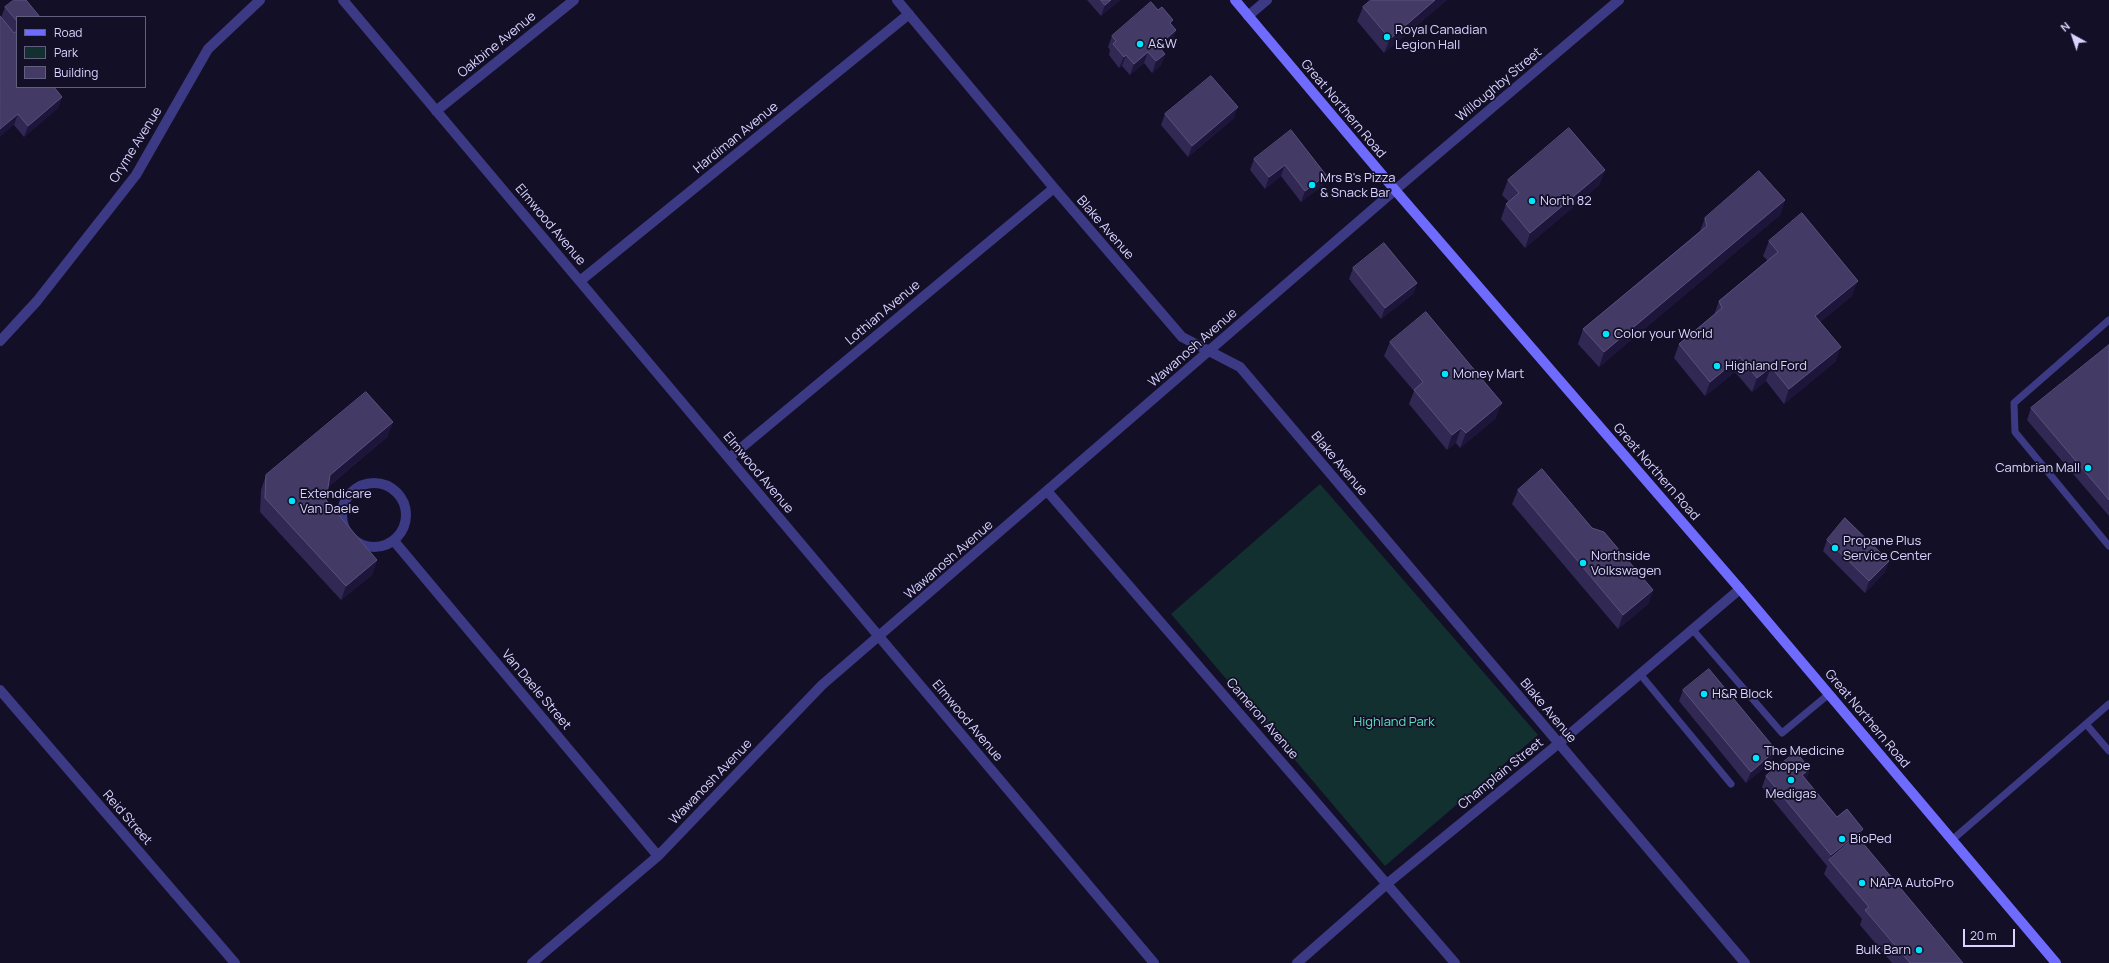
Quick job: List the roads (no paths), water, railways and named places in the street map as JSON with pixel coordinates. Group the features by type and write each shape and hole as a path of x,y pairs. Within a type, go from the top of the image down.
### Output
{"main road":[{"name":"Great Northern Road","path":"1235,0 1395,190 1740,589 2056,963"}],"street":[{"name":"Oryme Avenue","path":"0,341 37,301 136,175 208,49 260,0"},
{"name":"Elmwood Avenue","path":"343,0 1154,963"},
{"name":"Oakbine Avenue","path":"436,111 574,0"},
{"name":"Blake Avenue","path":"897,0 1182,338 1240,367 1745,963"},
{"path":"1248,16 1267,0"},
{"name":"Willoughby Street","path":"1395,190 1619,0"},
{"name":"Hardiman Avenue","path":"580,282 909,14"},
{"name":"Lothian Avenue","path":"729,458 1054,188"},
{"name":"Wawanosh Avenue","path":"532,963 658,856 822,685 1048,492 1395,190"},
{"path":"379,483 390,487 398,493 404,502 406,512 405,523 401,533 394,541 384,546 374,548 363,546 354,541 347,533 342,523 344,502 350,493 364,485 379,483"},
{"name":"Cameron Avenue","path":"1048,492 1455,963"},
{"name":"Van Daele Street","path":"394,541 658,856"},
{"name":"Champlain Street","path":"1297,963 1388,884 1558,744 1740,589"},
{"name":"Reid Street","path":"0,690 235,963"}],"lane":[{"path":"2109,320 2014,403 2015,432 2109,546"},
{"path":"1692,629 1782,733 1829,694"},
{"path":"1640,674 1731,784"},
{"path":"1952,840 2109,704"},
{"path":"2086,724 2109,751"}],"place":[{"name":"Royal Canadian Legion Hall","path":"1387,37"},
{"name":"A&W","path":"1140,44"},
{"name":"Mrs B's Pizza & Snack Bar","path":"1312,185"},
{"name":"North 82","path":"1532,201"},
{"name":"Color your World","path":"1606,334"},
{"name":"Highland Ford","path":"1717,366"},
{"name":"Money Mart","path":"1445,374"},
{"name":"Cambrian Mall","path":"2088,468"},
{"name":"Extendicare Van Daele","path":"292,501"},
{"name":"Propane Plus Service Center","path":"1835,548"},
{"name":"Northside Volkswagen","path":"1583,563"},
{"name":"H&R Block","path":"1704,694"},
{"name":"The Medicine Shoppe","path":"1756,758"},
{"name":"Medigas","path":"1791,780"},
{"name":"BioPed","path":"1842,839"},
{"name":"NAPA AutoPro","path":"1862,883"},
{"name":"Bulk Barn","path":"1919,950"}],"park label":[{"name":"Highland Park","path":"1394,722"}]}
